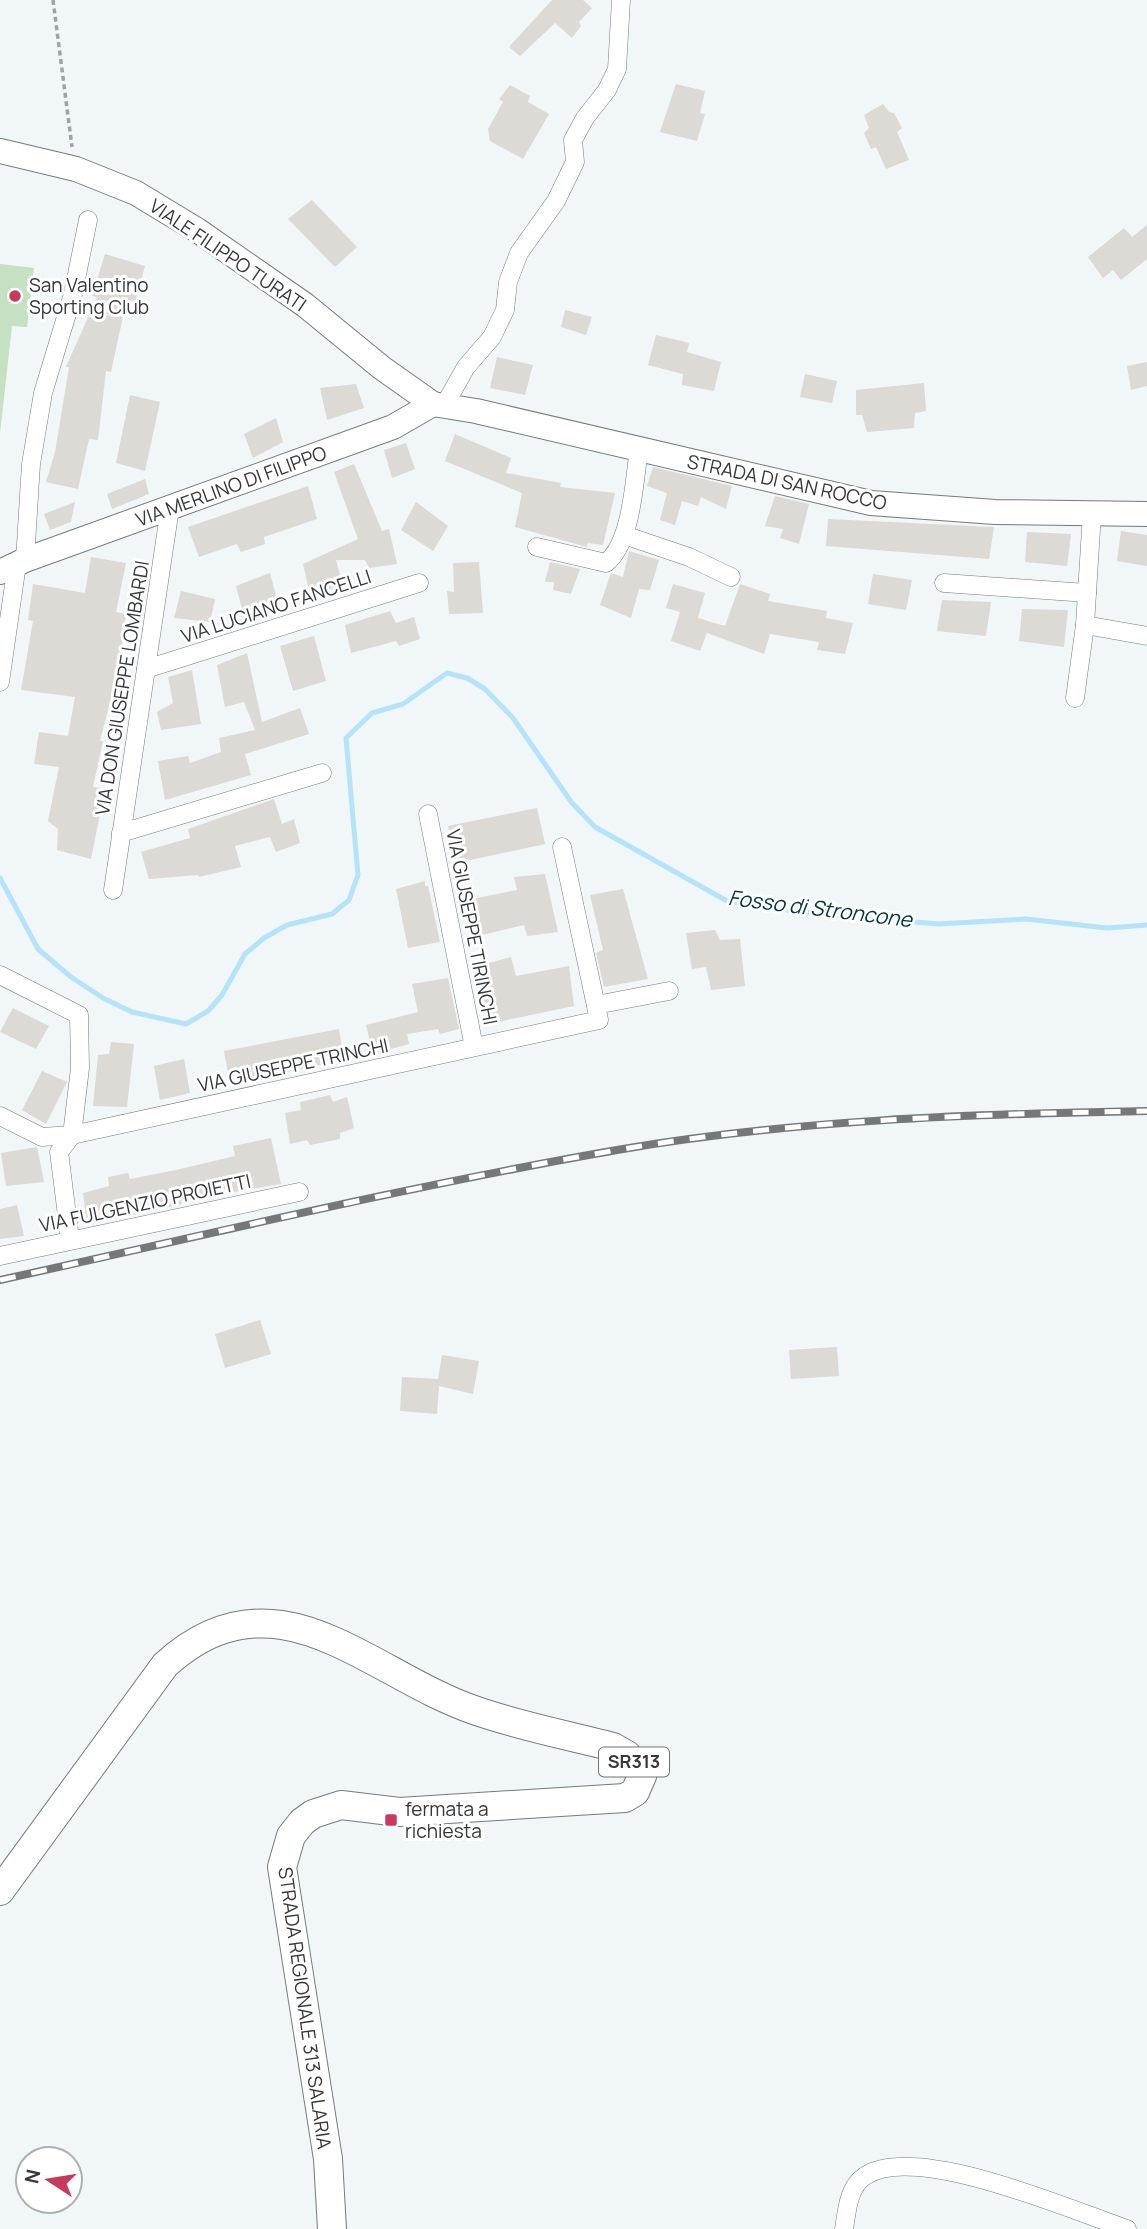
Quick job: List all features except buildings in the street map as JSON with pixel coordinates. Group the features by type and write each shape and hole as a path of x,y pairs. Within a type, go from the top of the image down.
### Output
{"main road":[{"name":"VIALE FILIPPO TURATI","path":"0,151 76,169 136,193 197,230 305,305 382,368 439,405"},
{"name":"STRADA DI SAN ROCCO","path":"439,405 871,503 995,512 1147,514"},
{"name":"VIA MERLINO DI FILIPPO","path":"14,565 393,427 439,405"},
{"name":"STRADA REGIONALE 313 SALARIA","path":"0,1891 165,1665 184,1647 211,1632 247,1625 279,1625 317,1633 351,1646 434,1692 474,1710 613,1747 627,1755 642,1776 635,1792 625,1798 399,1812 341,1805 313,1814 291,1836 282,1867 328,2159 332,2229"}],"street":[{"path":"439,405 492,337 506,310 508,282 519,253 556,201 575,162 573,140 585,118 607,90 617,69 621,0"},
{"path":"0,682 14,565 43,393 73,295 88,220"},
{"path":"537,547 606,563 616,555 624,535 639,449"},
{"name":"VIA DON GIUSEPPE LOMBARDI","path":"113,890 170,508"},
{"path":"1075,698 1085,625 1093,513"},
{"path":"624,535 689,558 731,577"},
{"name":"VIA LUCIANO FANCELLI","path":"146,669 419,583"},
{"path":"944,583 1087,593"},
{"path":"1085,625 1147,636"},
{"name":"VIA DON GIUSEPPE LOMBARDI","path":"121,834 322,773"},
{"name":"VIA GIUSEPPE TIRINCHI","path":"428,814 474,1047"},
{"path":"562,848 597,1013"},
{"path":"0,975 79,1015 80,1068 72,1135 60,1152 70,1239"},
{"name":"VIA GIUSEPPE TRINCHI","path":"0,1116 42,1138 72,1135 474,1047 669,991"},
{"name":"VIA FULGENZIO PROIETTI","path":"0,1255 299,1192"},
{"path":"844,2229 849,2197 862,2177 882,2166 915,2165 965,2174 1127,2229"}],"path":[{"path":"53,0 73,153"}],"green space":[{"name":"San Valentino Sporting Club","path":"0,264 34,268 27,327 12,326 0,433"}],"waterway":[{"name":"Fosso di Stroncone","path":"0,878 38,949 71,977 103,998 132,1012 186,1024 208,1011 222,995 245,954 264,938 287,925 332,914 349,900 358,875 346,738 372,713 403,704 447,673 467,678 485,689 513,718 572,803 595,827 727,901 800,912 938,924 1026,919 1107,928 1147,925"}],"railway":[{"path":"0,1280 462,1179 683,1140 881,1120 1147,1111"}],"place":[{"name":"San Valentino Sporting Club","path":"15,296"},
{"name":"fermata a richiesta","path":"391,1820"}]}
